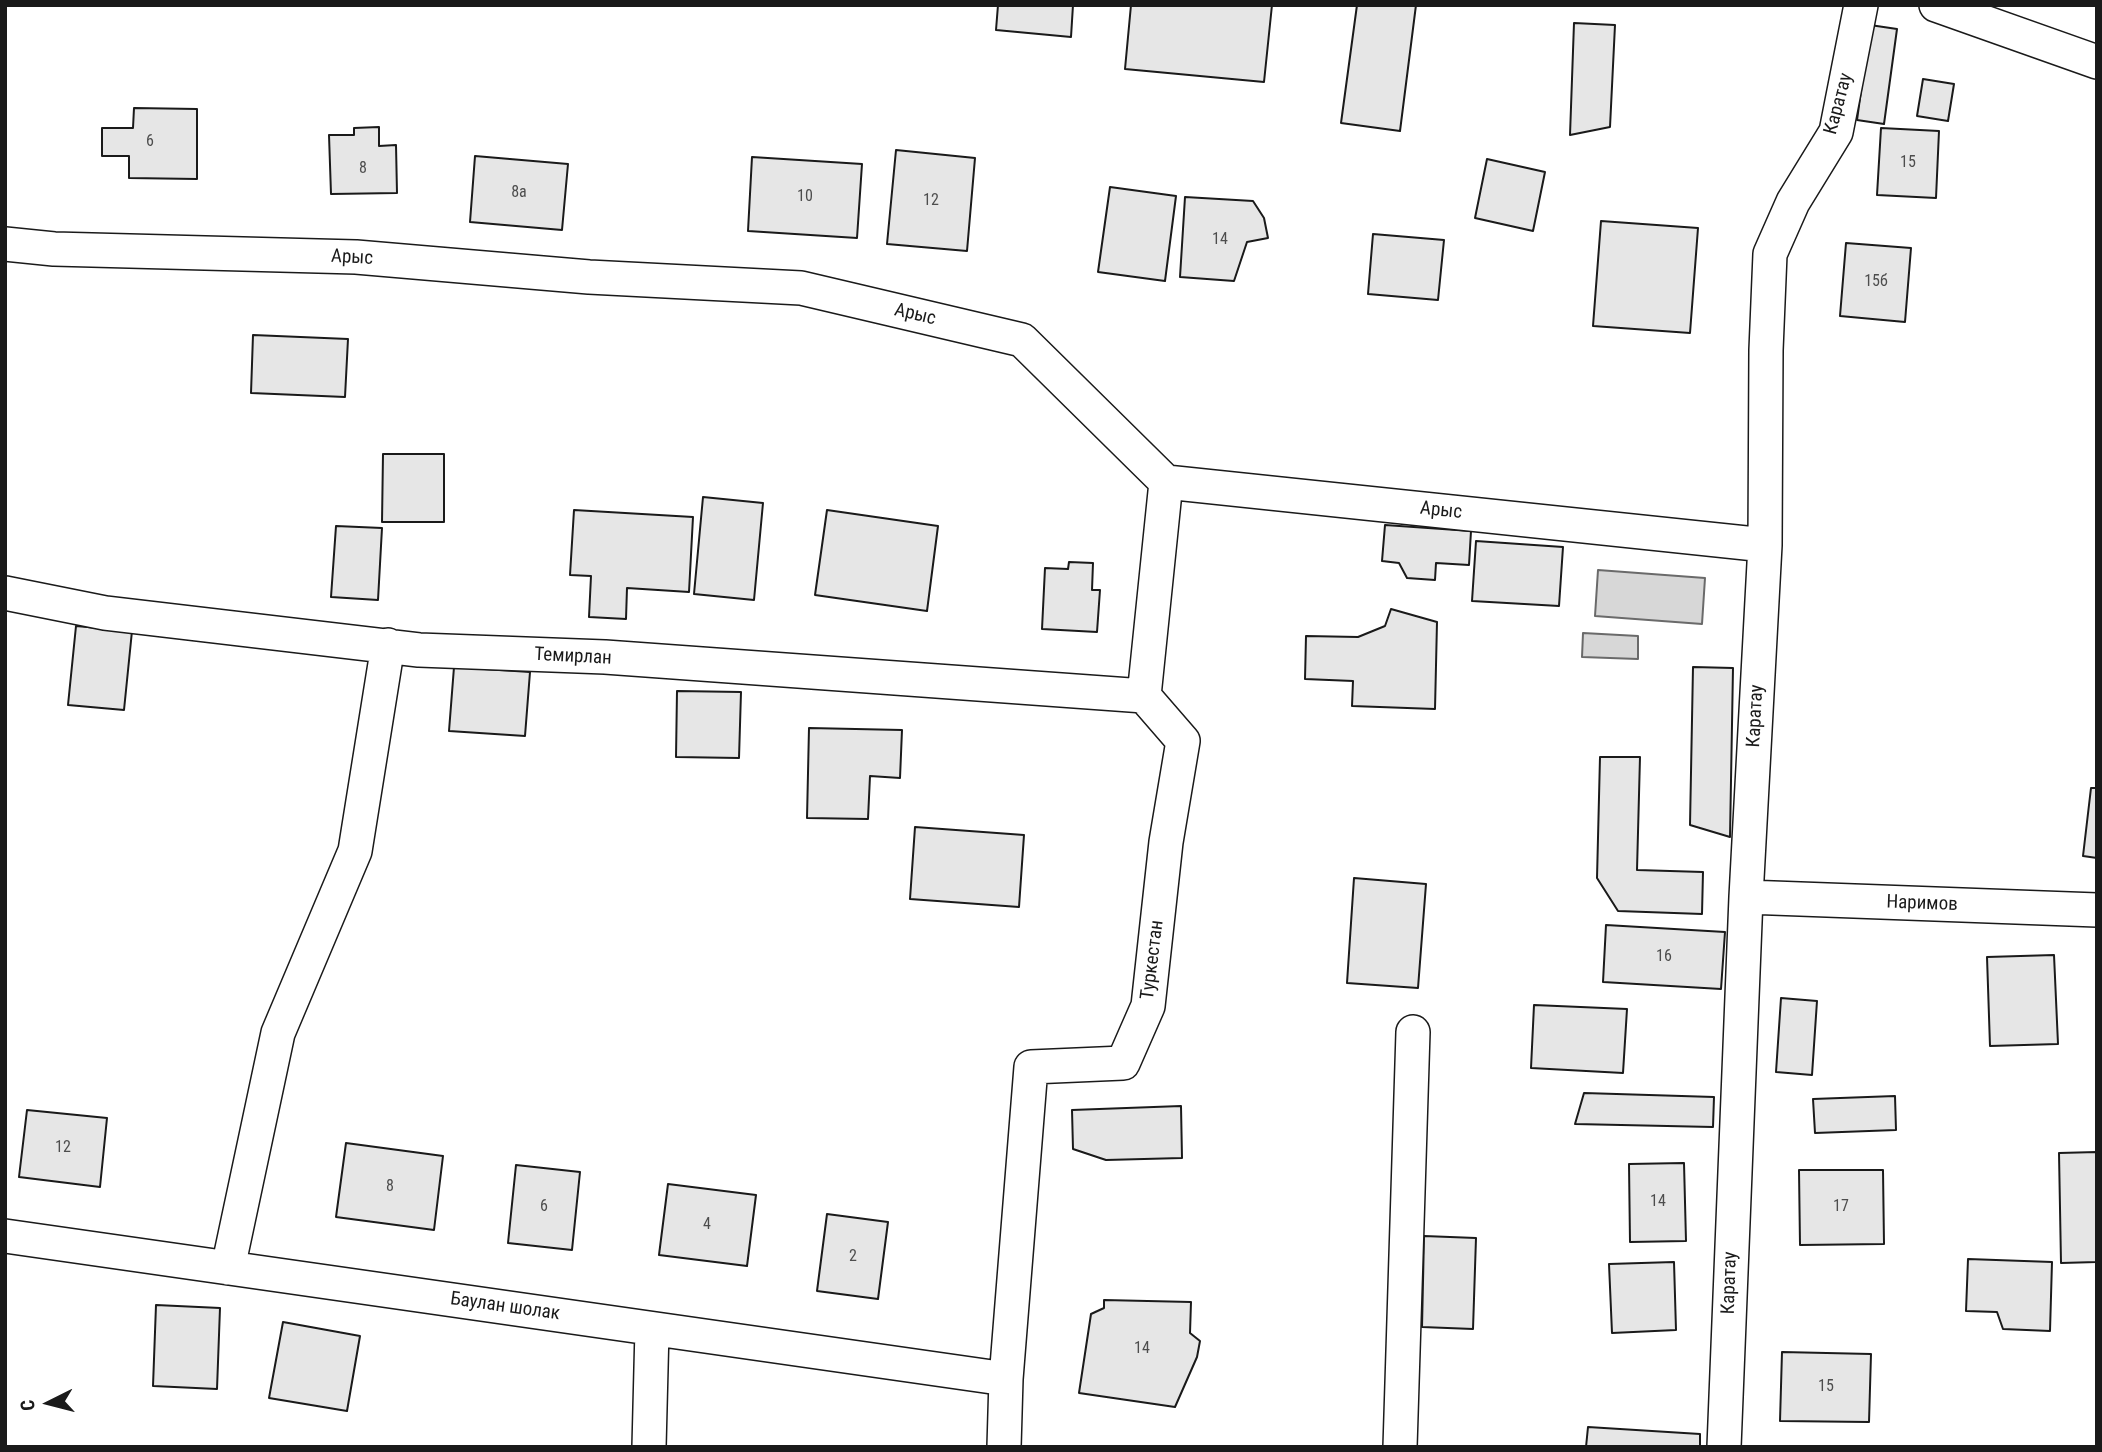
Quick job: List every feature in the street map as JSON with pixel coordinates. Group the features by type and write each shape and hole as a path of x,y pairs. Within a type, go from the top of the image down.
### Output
{"street":[{"name":"Каратау","path":"1724,1447 1746,897 1765,545 1766,350 1770,254 1793,202 1836,132 1861,5"},
{"path":"1936,5 2097,62"},
{"name":"Арыс","path":"5,244 54,249 356,257 589,277 802,288 1023,340 1166,482 1765,545"},
{"path":"1144,696 1166,482"},
{"name":"Темирлан","path":"5,593 105,613 419,650 605,657 1144,696"},
{"path":"228,1268 278,1033 355,851 388,645"},
{"name":"Туркестан","path":"1004,1447 1006,1379 1031,1067 1123,1063 1148,1006 1166,842 1183,741 1144,696"},
{"name":"Наримов","path":"1746,897 2097,910"},
{"path":"1399,1447 1413,1032"},
{"name":"Баулан шолак","path":"5,1236 1006,1379"},
{"path":"649,1447 652,1329"}],"shaded area":[{"path":"1598,570 1705,578 1702,624 1595,616"},
{"path":"1583,633 1638,636 1638,659 1582,657"}],"building":[{"path":"998,5 1073,5 1071,37 996,30"},
{"path":"1131,5 1272,5 1264,82 1125,69"},
{"path":"1357,5 1416,5 1400,131 1341,123"},
{"path":"1574,23 1615,25 1610,127 1570,135"},
{"path":"1870,25 1897,29 1884,124 1857,120"},
{"path":"1923,79 1954,84 1948,121 1917,116"},
{"path":"134,108 197,109 197,179 129,178 129,156 102,156 102,128 133,128"},
{"path":"379,127 379,146 396,145 397,193 331,194 329,135 354,135 354,128"},
{"path":"1881,128 1939,131 1936,198 1877,195"},
{"path":"896,150 975,158 967,251 887,244"},
{"path":"475,156 568,164 562,230 470,222"},
{"path":"752,157 862,164 857,238 748,231"},
{"path":"1487,159 1545,172 1533,231 1475,218"},
{"path":"1110,187 1176,196 1165,281 1098,272"},
{"path":"1185,197 1253,201 1264,218 1268,238 1247,242 1234,281 1180,277"},
{"path":"1601,221 1698,228 1690,333 1593,326"},
{"path":"1373,234 1444,240 1438,300 1368,294"},
{"path":"1846,243 1911,248 1905,322 1840,316"},
{"path":"253,335 348,339 345,397 251,393"},
{"path":"383,454 444,454 444,522 382,522"},
{"path":"703,497 763,503 754,600 694,594"},
{"path":"574,510 693,517 689,592 627,588 626,619 589,617 591,576 570,575"},
{"path":"827,510 938,526 927,611 815,595"},
{"path":"1385,525 1471,531 1469,565 1436,563 1435,580 1407,578 1399,563 1382,561"},
{"path":"336,526 382,528 378,600 331,597"},
{"path":"1476,541 1563,547 1559,606 1472,601"},
{"path":"1069,562 1093,563 1092,590 1100,590 1097,632 1042,629 1045,568 1068,569"},
{"path":"1391,609 1437,622 1435,709 1352,706 1353,681 1305,679 1306,636 1358,637 1385,626"},
{"path":"76,626 132,631 124,710 68,705"},
{"path":"454,667 530,672 525,736 449,731"},
{"path":"1693,667 1733,668 1730,837 1690,825"},
{"path":"677,691 741,692 739,758 676,757"},
{"path":"809,728 902,730 900,778 870,776 868,819 807,818"},
{"path":"1600,757 1640,757 1637,870 1703,872 1702,914 1618,911 1597,878"},
{"path":"2091,788 2097,788 2097,858 2083,856"},
{"path":"915,827 1024,835 1019,907 910,899"},
{"path":"1354,878 1426,884 1418,988 1347,983"},
{"path":"1606,925 1725,932 1721,989 1603,982"},
{"path":"2054,955 2058,1044 1990,1046 1987,957"},
{"path":"1781,998 1817,1001 1812,1075 1776,1072"},
{"path":"1534,1005 1627,1009 1623,1073 1531,1068"},
{"path":"1584,1093 1714,1097 1713,1127 1575,1124"},
{"path":"1895,1096 1896,1130 1815,1133 1813,1099"},
{"path":"1181,1106 1182,1158 1106,1160 1073,1149 1072,1110"},
{"path":"27,1110 107,1118 100,1187 19,1177"},
{"path":"346,1143 443,1156 434,1230 336,1217"},
{"path":"2097,1152 2097,1262 2061,1263 2059,1153"},
{"path":"1684,1163 1686,1241 1630,1242 1629,1164"},
{"path":"516,1165 580,1172 572,1250 508,1243"},
{"path":"1799,1170 1883,1170 1884,1244 1800,1245"},
{"path":"668,1184 756,1195 747,1266 659,1255"},
{"path":"827,1214 888,1222 878,1299 817,1291"},
{"path":"1424,1236 1476,1238 1473,1329 1422,1327"},
{"path":"1968,1259 2052,1262 2050,1331 2003,1329 1997,1312 1966,1311"},
{"path":"1674,1262 1676,1330 1612,1333 1609,1264"},
{"path":"1104,1300 1191,1302 1190,1333 1200,1341 1197,1357 1175,1407 1079,1393 1091,1314 1104,1308"},
{"path":"156,1305 220,1308 217,1389 153,1386"},
{"path":"283,1322 360,1336 347,1411 269,1398"},
{"path":"1782,1352 1871,1354 1869,1422 1780,1421"},
{"path":"1588,1427 1700,1434 1700,1447 1586,1447"}]}
